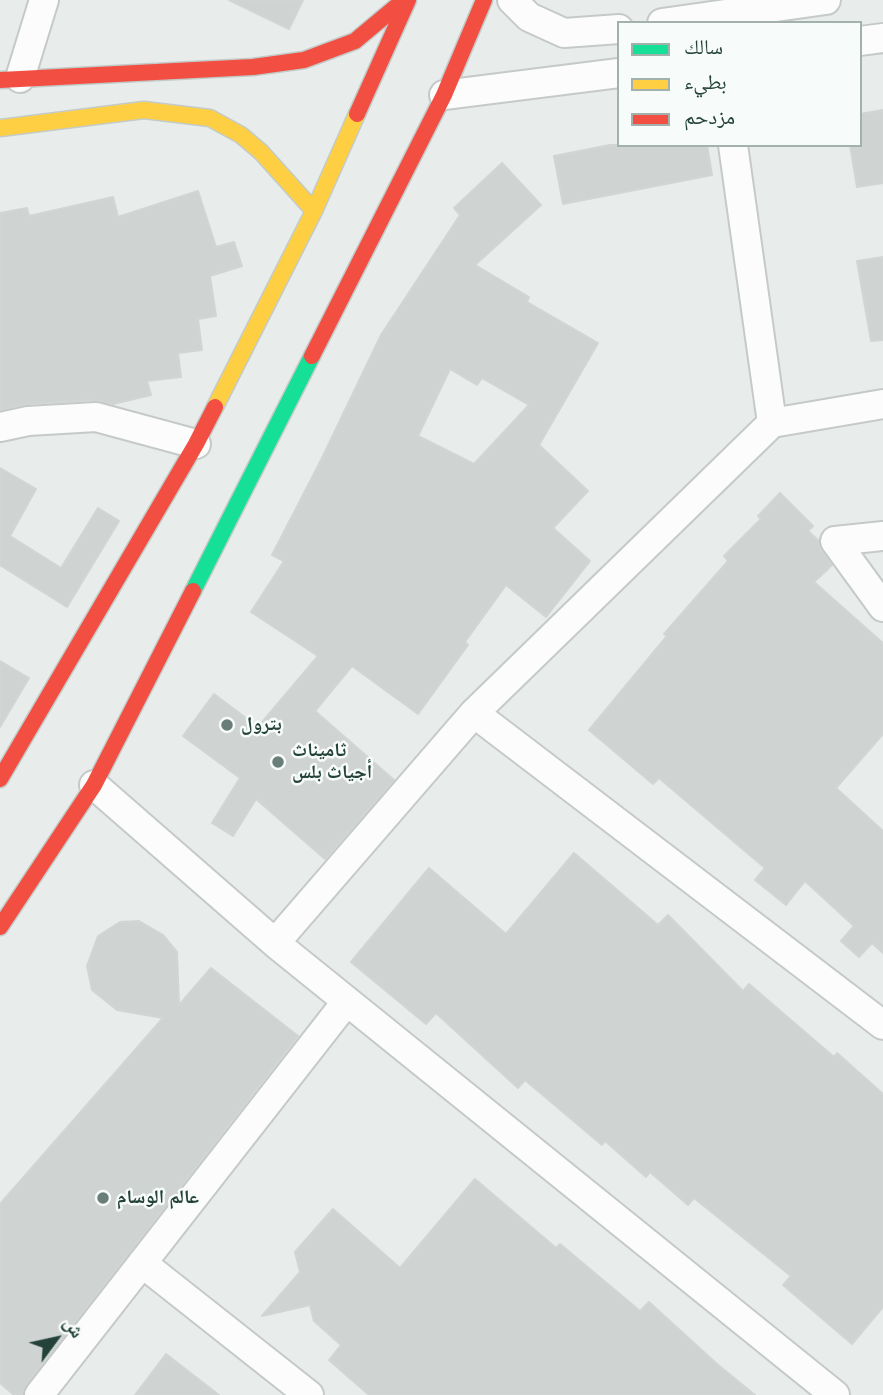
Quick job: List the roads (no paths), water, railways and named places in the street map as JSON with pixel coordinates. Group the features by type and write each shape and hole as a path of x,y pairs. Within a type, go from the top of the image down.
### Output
{"main road":[{"path":"10,79 253,67 304,60 355,41 406,0"},
{"path":"0,779 196,444 314,211 406,0"},
{"path":"0,927 94,785 444,95 484,0"},
{"path":"0,128 144,110 210,118 241,135 261,152 314,211"}],"street":[{"path":"10,79 44,0"},
{"path":"512,0 529,17 564,33 617,29"},
{"path":"676,21 826,0"},
{"path":"862,41 883,38"},
{"path":"444,95 617,73"},
{"path":"733,147 772,423"},
{"path":"275,943 474,713 772,423 883,404"},
{"path":"0,427 28,421 96,417 196,444"},
{"path":"883,536 835,541 883,607"},
{"path":"474,713 883,1025"},
{"path":"94,785 275,943 835,1395"},
{"path":"39,1395 347,1001"},
{"path":"142,1263 309,1395"}],"place":[{"name":"بترول","path":"227,725"},
{"name":"ثاميناث أجياث بلس","path":"278,762"},
{"name":"عالم الوسام","path":"103,1198"}]}
